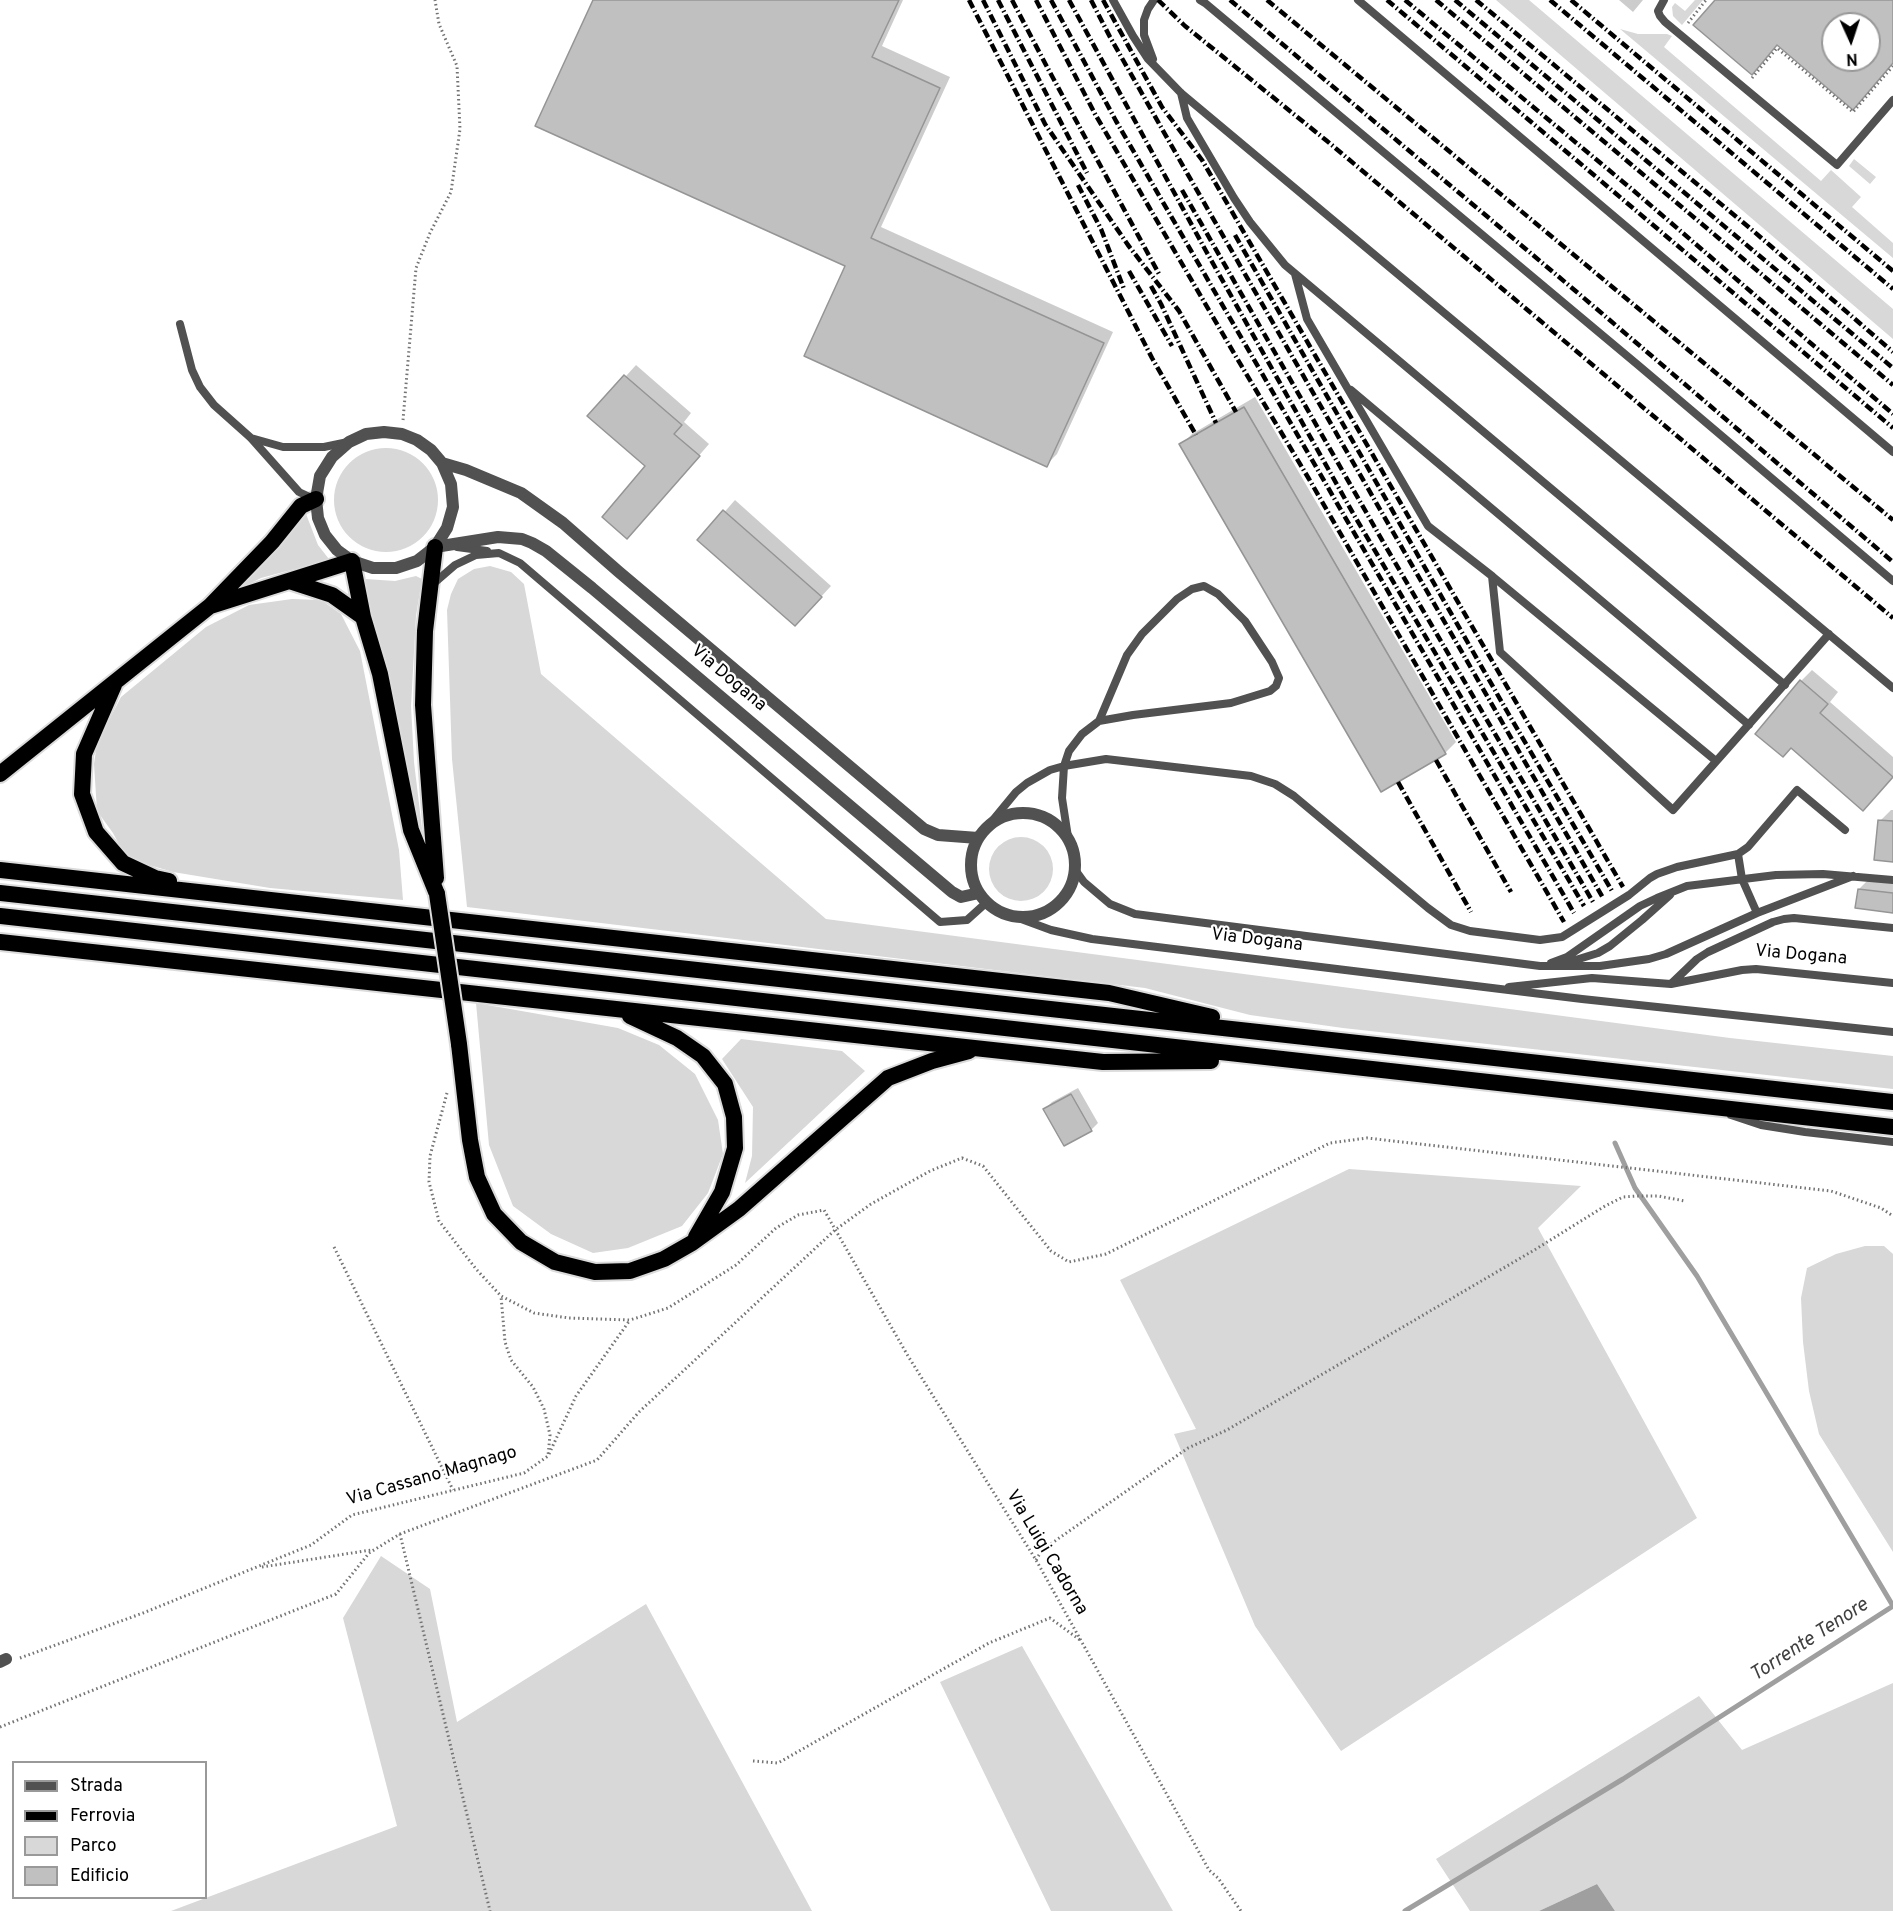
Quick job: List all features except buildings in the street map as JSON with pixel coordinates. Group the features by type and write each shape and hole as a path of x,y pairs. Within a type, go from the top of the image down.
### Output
{"highway":[{"path":"0,774 210,606 272,542 301,506 316,499"},
{"path":"438,546 425,632 423,705 437,894 477,1177 494,1214 521,1242 555,1262 596,1272 630,1270 664,1259 692,1243 739,1209 888,1078 932,1060 981,1048"},
{"path":"210,606 352,561 363,617 380,674 411,830 437,894"},
{"path":"289,582 332,595 363,617"},
{"path":"116,682 84,754 82,794 96,832 109,848 123,863 155,878 311,905"},
{"path":"0,870 1109,993 1286,1035"},
{"path":"0,893 1893,1102"},
{"path":"0,916 1893,1127"},
{"path":"0,942 1103,1062 1281,1060"},
{"path":"617,1010 676,1038 703,1056 725,1084 734,1117 735,1148 723,1192 692,1243"}],"street":[{"path":"375,433 402,435 417,440 431,450 442,463 451,484 453,507 447,528 438,546 417,561 396,568 373,568 352,561 337,550 325,536 318,518 316,499 320,476 332,457 350,442 375,433"},
{"name":"Via Dogana","path":"442,463 522,493 563,523 924,828 938,835 978,838"},
{"name":"Via Dogana","path":"438,546 479,539 512,538 532,543 546,551 924,870 961,897 983,898 994,909 1013,916"},
{"path":"983,898 973,880 971,862 978,838 988,826 998,818 1024,812 1037,814 1053,821 1068,837 1075,855 1076,871 1066,895 1053,908 1031,916 1013,916"}],"lane":[{"path":"1113,0 1133,36 1160,73 1180,93 1893,688"},
{"path":"1154,0 1144,20 1144,35 1160,73"},
{"path":"1200,0 1893,581"},
{"path":"1358,0 1893,452"},
{"path":"1664,0 1658,10 1665,22 1837,165 1893,100"},
{"path":"1180,93 1187,118 1234,198 1270,247 1295,274 1785,685"},
{"path":"1295,274 1307,319 1428,526 1716,761"},
{"path":"180,324 192,370 200,387 214,405 250,438 299,492 316,499"},
{"path":"1346,386 1749,725"},
{"path":"250,438 283,447 324,447 350,442"},
{"path":"438,546 499,553 520,563 940,922 967,920 983,898"},
{"path":"430,587 455,565 476,555 499,553"},
{"path":"1492,576 1500,652 1673,810 1829,634"},
{"path":"1068,837 1062,798 1064,766 1069,751 1082,734 1099,722 1133,715 1231,704 1270,691 1276,686 1279,678 1272,662 1245,621 1218,594 1204,586 1192,589 1177,598 1142,634 1127,655 1099,722"},
{"path":"988,826 1016,792 1027,783 1050,770 1064,766 1106,759 1251,776 1282,788 1436,915 1460,929 1549,940 1562,937 1629,895 1657,874 1677,867 1738,854 1748,847 1797,790 1845,830"},
{"path":"1738,854 1742,879 1757,913"},
{"name":"Via Dogana","path":"1076,871 1083,882 1110,904 1135,914 1540,966 1600,966 1650,959 1757,913 1853,876"},
{"name":"Via Dogana","path":"1540,966 1567,957 1640,906 1675,890 1698,883 1800,874 1893,880"},
{"name":"Via Dogana","path":"1540,966 1569,963 1598,953 1642,920 1675,890"},
{"name":"Via Dogana","path":"1013,916 1051,930 1092,939 1582,999 1893,1032"},
{"name":"Via Dogana","path":"1671,984 1697,959 1708,952 1784,919 1794,918 1893,928"},
{"name":"Via Dogana","path":"1499,988 1592,978 1671,984 1756,969 1893,983"},
{"path":"1707,1106 1761,1125 1893,1142"}],"path":[{"path":"402,435 416,268 430,233 451,192 460,129 457,66 439,24 435,0"},
{"path":"1696,29 1688,22 1706,0"},
{"path":"1752,78 1777,48 1853,112 1893,66"},
{"path":"448,1089 430,1156 429,1182 439,1221 476,1269 501,1296 534,1313 569,1318 630,1320"},
{"path":"0,1727 336,1594 369,1553 400,1534 597,1460 639,1412 835,1230 872,1204 930,1171 962,1158 983,1166 1051,1251 1069,1262 1106,1254 1330,1143 1367,1138 1831,1191 1881,1208 1893,1216"},
{"path":"1036,1560 1042,1550 1188,1448 1227,1430 1526,1255 1605,1206 1623,1197 1637,1196 1658,1196 1685,1201"},
{"name":"Via Luigi Cadorna","path":"630,1320 668,1308 736,1265 776,1228 798,1215 824,1210 908,1356 1036,1560 1209,1870 1218,1878 1241,1911"},
{"path":"334,1247 453,1490"},
{"path":"501,1296 505,1342 511,1360 533,1387 544,1409 550,1435 548,1456"},
{"path":"548,1456 576,1396 630,1320"},
{"name":"Via Cassano Magnago","path":"3,1661 17,1660 257,1568 311,1545 352,1515 524,1473 548,1456"},
{"path":"400,1534 490,1911"},
{"path":"257,1568 374,1550"},
{"path":"753,1761 778,1763 989,1643 1050,1618 1082,1641"}],"green space":[{"path":"1496,0 1529,0 1893,309 1893,339"},
{"path":"1695,0 1703,0 1682,25 1673,16 1672,7 1675,3 1685,11"},
{"path":"1620,29 1638,34 1672,36 1664,47 1821,181 1831,170 1861,197 1852,207 1893,243 1893,258"},
{"path":"1854,159 1876,177 1870,184 1849,166"},
{"path":"386,448 406,452 423,463 434,480 438,500 434,520 423,537 406,548 386,552 366,548 349,537 338,520 334,500 338,480 349,463 366,452"},
{"path":"306,514 318,545 332,563 261,578 231,593 277,549"},
{"path":"490,566 511,572 524,584 541,674 826,919 1730,1038 1893,1056 1893,1089 1343,1028 1250,1015 1145,988 467,907 452,759 447,610 458,579 474,569"},
{"path":"416,576 422,579 416,616 411,706 414,762 423,837 419,837 365,586 366,579 395,581"},
{"path":"292,599 321,600 341,614 360,651 399,850 403,900 270,888 173,872 139,862 123,852 97,811 94,764 97,743 121,697 206,627 249,605"},
{"path":"1021,837 1039,843 1047,851 1053,869 1047,887 1039,895 1021,901 1003,895 995,887 989,869 995,851 1003,843"},
{"path":"476,1003 618,1028 659,1045 695,1074 718,1120 723,1154 708,1193 682,1226 628,1248 593,1253 551,1234 513,1206 489,1145"},
{"path":"741,1039 842,1051 865,1071 745,1183 752,1156 753,1107 722,1059"},
{"path":"1349,1169 1581,1186 1538,1228 1697,1518 1341,1751 1255,1626 1174,1434 1196,1429 1120,1280"},
{"path":"1865,1246 1884,1246 1893,1254 1893,1552 1819,1434 1809,1391 1803,1342 1801,1298 1807,1268 1836,1254"},
{"path":"381,1556 430,1589 457,1722 646,1604 812,1911 171,1911 397,1826 343,1618"},
{"path":"1022,1646 1173,1911 1051,1911 940,1682"},
{"path":"1893,1683 1893,1911 1615,1911 1597,1884 1539,1911 1470,1911 1436,1859 1699,1696 1742,1750"}],"shaded area":[{"path":"1597,1884 1615,1911 1539,1911"}],"waterway":[{"name":"Torrente Tenore","path":"1615,1143 1635,1188 1697,1276 1893,1606"},
{"name":"Torrente Tenore","path":"1405,1911 1623,1779 1893,1606"}],"railway":[{"path":"969,0 1152,358 1196,435"},
{"path":"983,0 1045,124 1128,245 1179,311 1236,412"},
{"path":"998,0 1087,173"},
{"path":"1012,0 1159,274"},
{"path":"1036,0 1095,114 1309,479 1564,922"},
{"path":"1051,0 1116,121 1574,913"},
{"path":"1069,0 1354,515 1584,906"},
{"path":"1091,0 1187,173 1603,898"},
{"path":"1103,0 1162,107 1202,160 1623,887"},
{"path":"1158,0 1185,26 1327,141 1893,618"},
{"path":"1230,0 1893,562"},
{"path":"1267,0 1893,520"},
{"path":"1387,0 1893,428"},
{"path":"1405,0 1634,191 1893,414"},
{"path":"1436,0 1893,385"},
{"path":"1455,0 1893,368"},
{"path":"1476,0 1751,229 1893,352"},
{"path":"1550,0 1893,289"},
{"path":"1571,0 1893,271"},
{"path":"1078,185 1101,229 1124,289"},
{"path":"1182,190 1593,902"},
{"path":"1235,235 1612,891"},
{"path":"1129,271 1172,346"},
{"path":"1151,286 1216,423"},
{"path":"1436,760 1511,892"},
{"path":"1398,782 1471,912"}]}
